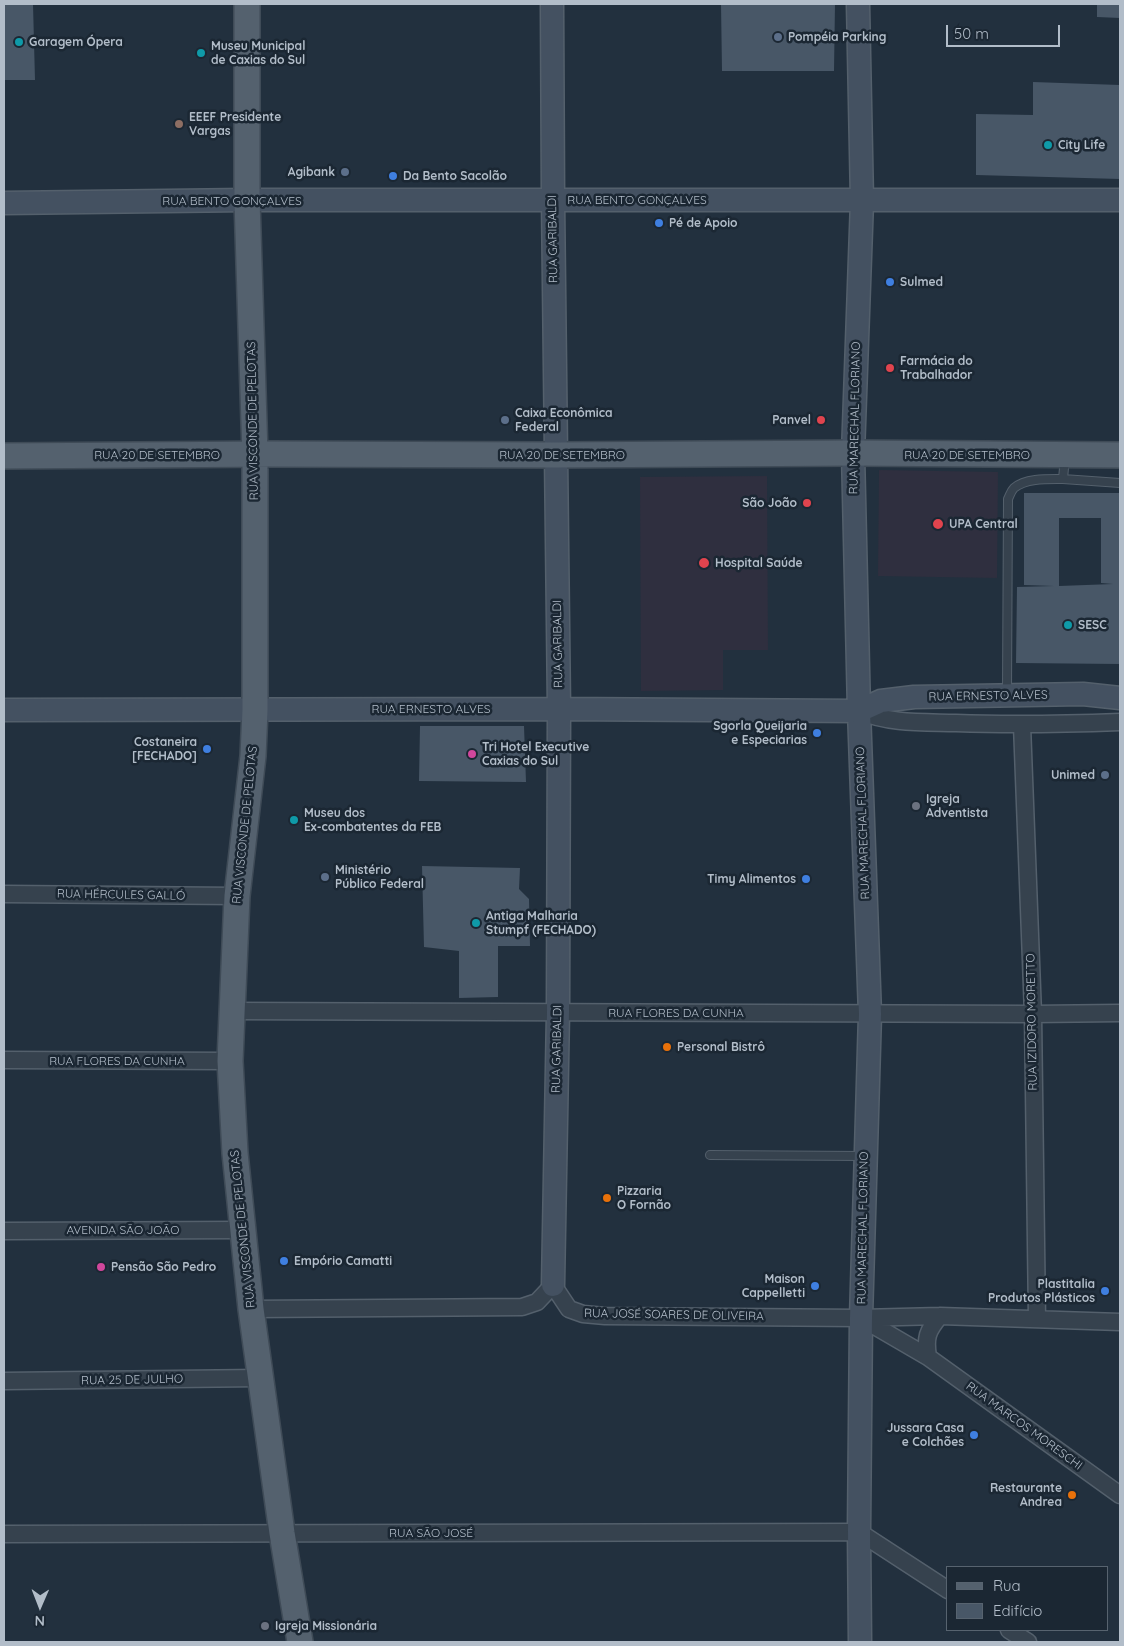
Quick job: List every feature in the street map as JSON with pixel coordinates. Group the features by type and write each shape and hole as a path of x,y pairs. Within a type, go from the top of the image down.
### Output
{"main road":[{"name":"RUA VISCONDE DE PELOTAS","path":"248,4 248,200 255,455 255,710 252,765 237,896 230,1061 242,1230 251,1309 282,1533 300,1642"},
{"name":"RUA 20 DE SETEMBRO","path":"4,456 853,453 1064,467 1120,455"}],"street":[{"name":"RUA GARIBALDI","path":"552,4 559,709 558,1012 553,1284"},
{"name":"RUA MARECHAL FLORIANO","path":"858,4 862,201 853,453 859,711 870,1014 861,1318 860,1642"},
{"name":"RUA BENTO GONÇALVES","path":"4,203 248,200 1120,200"},
{"name":"RUA ERNESTO ALVES","path":"859,711 881,701 898,699 1007,694 1083,694 1120,698"},
{"name":"RUA ERNESTO ALVES","path":"4,710 559,709 859,711 873,717 898,722 1022,725 1120,722"},
{"name":"RUA IZIDORO MORETTO","path":"1022,725 1033,1014 1037,1320"},
{"name":"RUA HÉRCULES GALLÓ","path":"4,894 237,896"},
{"name":"RUA FLORES DA CUNHA","path":"231,1011 870,1014 1120,1012"},
{"name":"RUA FLORES DA CUNHA","path":"4,1060 230,1061"},
{"name":"AVENIDA SÃO JOÃO","path":"4,1231 242,1230"},
{"path":"251,1309 522,1307 537,1302 553,1284"},
{"name":"RUA JOSÉ SOARES DE OLIVEIRA","path":"553,1284 569,1309 583,1314 604,1316 861,1318 940,1316 1120,1322"},
{"path":"928,1357 927,1336 930,1326 940,1316"},
{"name":"RUA MARCOS MORESCHI","path":"861,1318 928,1357 1120,1495"},
{"name":"RUA 25 DE JULHO","path":"4,1382 260,1378"},
{"path":"859,1532 946,1589"},
{"name":"RUA SÃO JOSÉ","path":"4,1534 859,1532"},
{"path":"1011,1631 1028,1642"}],"lane":[{"path":"1007,694 1008,499 1013,489 1022,483 1046,479 1064,467 1120,484"},
{"path":"710,1154 865,1156"}],"shaded area":[{"name":"UPA Central","path":"879,470 998,472 997,578 878,576"},
{"name":"Hospital Saúde","path":"767,476 768,650 723,650 723,690 641,691 640,477"}],"building":[{"name":"Garagem Ópera","path":"4,4 33,4 35,80 4,80"},
{"name":"Pompéia Parking","path":"721,4 835,4 834,71 722,71"},
{"path":"1097,4 1120,4 1120,18 1097,17"},
{"name":"City Life","path":"1033,82 1120,85 1120,179 976,175 976,114 1033,115"},
{"path":"1024,493 1120,493 1120,664 1016,663 1017,587 1054,586 1024,585","holes":["1059,518 1101,518 1101,583 1113,584 1059,586"]},
{"name":"Tri Hotel Executive Caxias do Sul","path":"420,726 524,726 526,782 419,781"},
{"name":"Antiga Malharia Stumpf (FECHADO)","path":"422,866 520,868 519,889 529,899 530,946 498,946 498,997 459,998 459,951 424,947"}],"place":[{"name":"Pompéia Parking","path":"778,37"},
{"name":"Garagem Ópera","path":"19,42"},
{"name":"Museu Municipal de Caxias do Sul","path":"201,53"},
{"name":"EEEF Presidente Vargas","path":"179,124"},
{"name":"City Life","path":"1048,145"},
{"name":"Agibank","path":"345,172"},
{"name":"Da Bento Sacolão","path":"393,176"},
{"name":"Pé de Apoio","path":"659,223"},
{"name":"Sulmed","path":"890,282"},
{"name":"Farmácia do Trabalhador","path":"890,368"},
{"name":"Caixa Econômica Federal","path":"505,420"},
{"name":"Panvel","path":"821,420"},
{"name":"São João","path":"807,503"},
{"name":"UPA Central","path":"938,524"},
{"name":"Hospital Saúde","path":"704,563"},
{"name":"SESC","path":"1068,625"},
{"name":"Sgorla Queijaria e Especiarias","path":"817,733"},
{"name":"Costaneira [FECHADO]","path":"207,749"},
{"name":"Tri Hotel Executive Caxias do Sul","path":"472,754"},
{"name":"Unimed","path":"1105,775"},
{"name":"Igreja Adventista","path":"916,806"},
{"name":"Museu dos Ex-combatentes da FEB","path":"294,820"},
{"name":"Ministério Público Federal","path":"325,877"},
{"name":"Timy Alimentos","path":"806,879"},
{"name":"Antiga Malharia Stumpf (FECHADO)","path":"476,923"},
{"name":"Personal Bistrô","path":"667,1047"},
{"name":"Pizzaria O Fornão","path":"607,1198"},
{"name":"Empório Camatti","path":"284,1261"},
{"name":"Pensão São Pedro","path":"101,1267"},
{"name":"Maison Cappelletti","path":"815,1286"},
{"name":"Plastitalia Produtos Plásticos","path":"1105,1291"},
{"name":"Jussara Casa e Colchões","path":"974,1435"},
{"name":"Restaurante Andrea","path":"1072,1495"},
{"name":"Igreja Missionária","path":"265,1626"}]}
